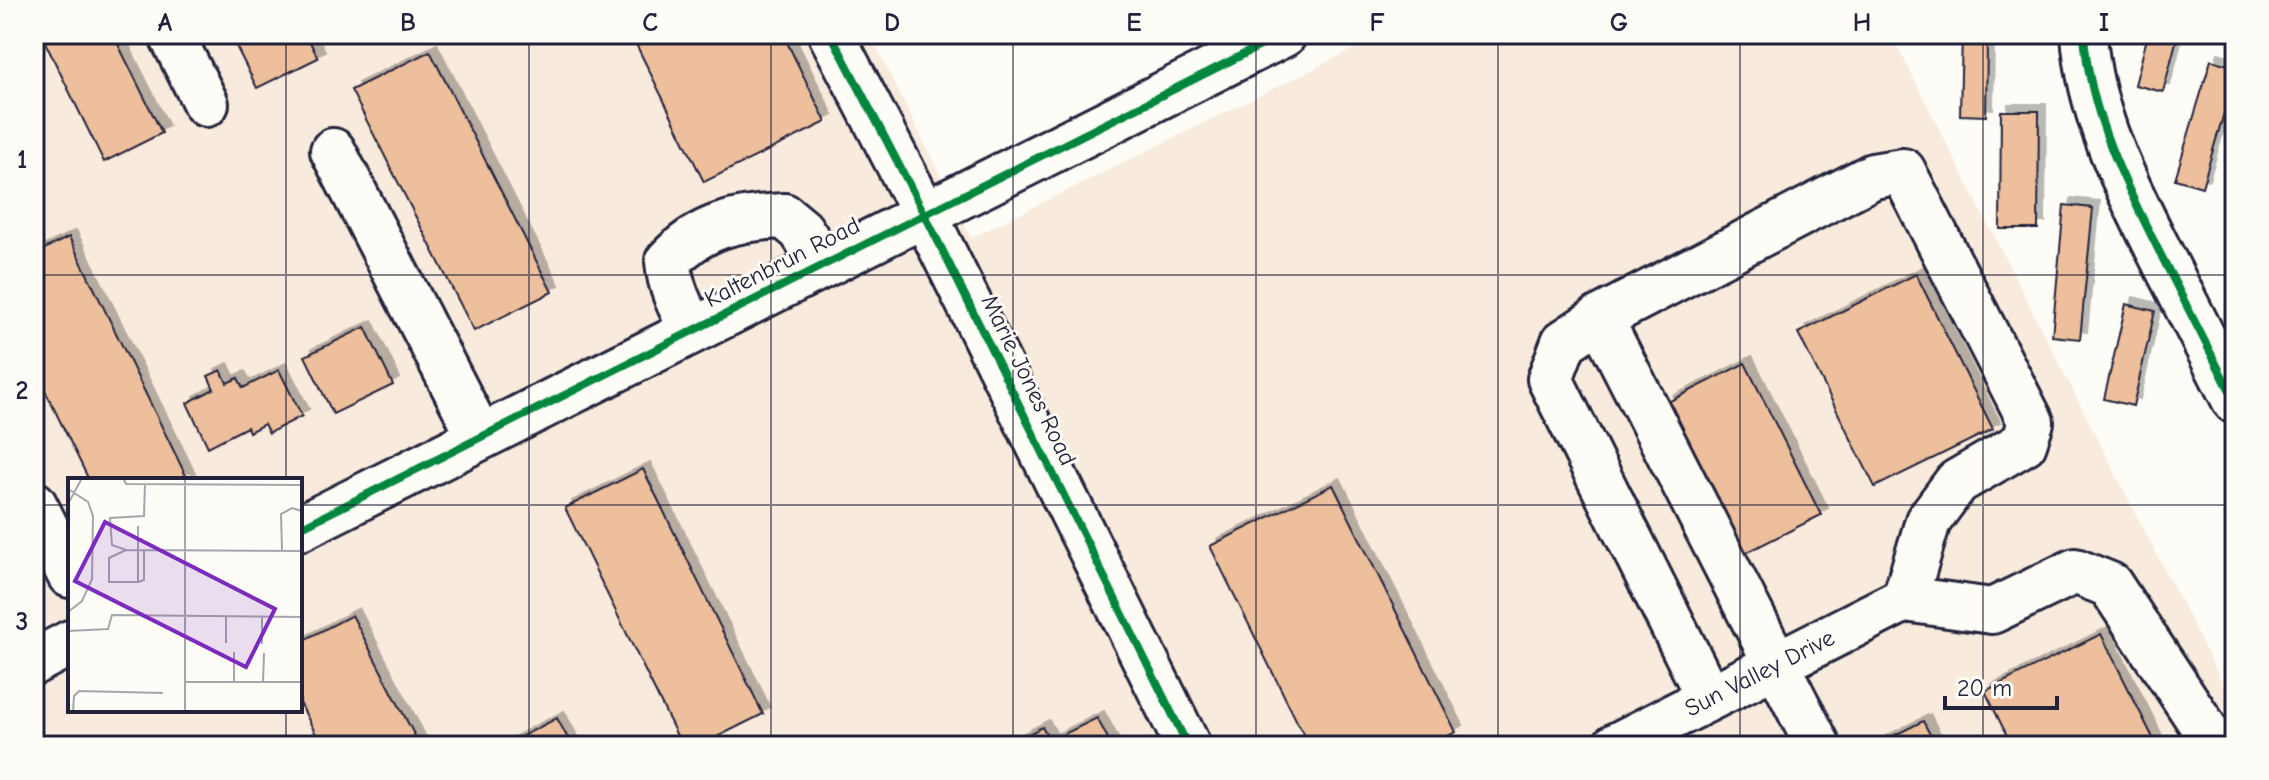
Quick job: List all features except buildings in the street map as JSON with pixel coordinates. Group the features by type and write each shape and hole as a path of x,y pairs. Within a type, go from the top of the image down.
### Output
{"street":[{"path":"171,34 206,104"},
{"name":"Marie Jones Road","path":"831,34 924,213 1188,746"},
{"name":"Kaltenbrun Road","path":"302,527 1284,34"},
{"path":"2084,34 2096,108 2127,187 2235,401"},
{"path":"333,151 480,437"},
{"path":"1709,698 1550,379 1564,342 1600,318 1873,176 1903,171 2031,422 2024,443 1957,482 1928,521 1905,599 1992,611 2075,571 2110,585 2216,746"},
{"path":"693,330 677,301 669,278 668,261 681,246 702,234 746,218 784,216 801,230 823,264"},
{"path":"1600,318 1818,746"},
{"path":"34,504 68,571"},
{"name":"Sun Valley Drive","path":"1615,746 1905,599"},
{"path":"34,662 68,644"}],"shaded area":[{"path":"34,34 870,34 971,238 1384,34 1891,34 2235,708 2235,746 34,746"}],"cycle path":[{"path":"831,34 924,213 1188,746"},
{"path":"302,527 1284,34"},
{"path":"2084,34 2093,93 2112,150 2136,205 2235,401"}]}
